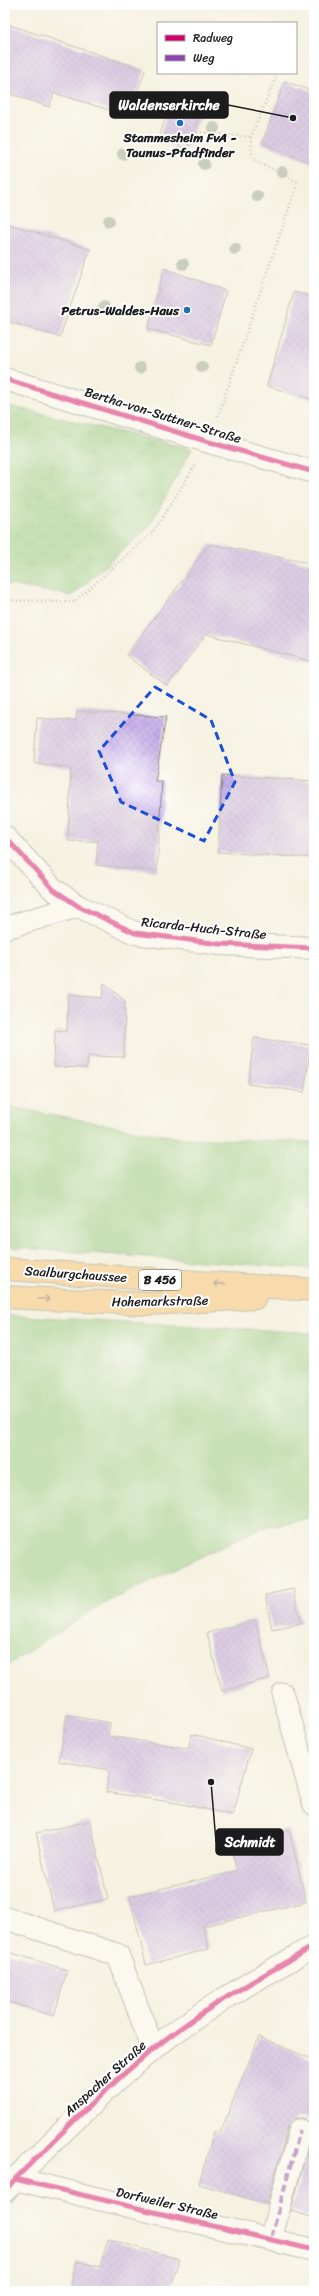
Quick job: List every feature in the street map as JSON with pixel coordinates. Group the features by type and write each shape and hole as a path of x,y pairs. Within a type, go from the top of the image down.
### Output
{"main road":[{"name":"Saalburgchaussee","path":"5,1269 314,1290"},
{"name":"Hohemarkstraße","path":"5,1297 148,1304 314,1295"}],"street":[{"name":"Bertha-von-Suttner-Straße","path":"5,379 209,442 314,472"},
{"name":"Ricarda-Huch-Straße","path":"5,837 53,889 78,906 135,933 220,944 314,948"},
{"path":"5,928 78,906"},
{"path":"284,1694 314,1804"},
{"name":"Anspacher Straße","path":"5,1918 118,1955 153,2049"},
{"name":"Anspacher Straße","path":"10,2185 86,2109 153,2049 236,1991 314,1946"},
{"path":"271,2238 300,2130"},
{"name":"Dorfweiler Straße","path":"10,2185 271,2238 314,2250"}],"path":[{"path":"5,600 74,602 153,532 209,442 298,182 252,159 251,137 276,77"},
{"path":"193,132 251,137"}],"highlighted area":[{"path":"155,687 211,720 235,782 204,841 121,802 99,751"}],"green space":[{"path":"5,405 192,449 149,527 72,596 5,584"},
{"path":"5,1106 180,1138 314,1142 314,1269 5,1247"},
{"path":"5,1315 314,1333 314,1517 260,1528 99,1606 5,1667"}],"building":[{"path":"10,25 145,70 129,116 54,93 49,107 5,92 5,40"},
{"path":"285,81 314,92 314,164 262,143"},
{"name":"Stammesheim FvA - Taunus-Pfadfinder","path":"170,106 199,115 187,149 159,138"},
{"path":"5,223 90,249 60,337 5,321"},
{"name":"Petrus-Waldes-Haus","path":"164,268 226,291 211,345 148,329"},
{"path":"294,292 314,298 314,400 267,386"},
{"path":"210,544 314,564 308,589 314,591 314,662 206,634 167,686 126,655"},
{"path":"77,711 166,717 155,781 162,781 157,871 96,865 98,841 68,841 71,768 34,763 37,718 76,721"},
{"path":"222,775 314,781 314,858 218,852"},
{"path":"104,983 125,1001 124,1057 88,1056 87,1068 54,1067 55,1030 67,1031 68,995 102,998"},
{"path":"254,1038 311,1045 304,1092 248,1084"},
{"path":"293,1589 301,1623 272,1629 265,1595"},
{"path":"255,1620 270,1678 222,1691 207,1633"},
{"path":"67,1715 110,1723 108,1736 188,1748 192,1734 251,1749 233,1815 177,1803 106,1792 109,1770 59,1761"},
{"path":"90,1821 108,1899 54,1911 36,1833"},
{"path":"289,1829 306,1902 203,1926 209,1949 146,1965 130,1896 237,1871 230,1844"},
{"path":"5,1951 67,1970 54,2016 5,2001"},
{"path":"259,2037 314,2060 314,2218 291,2211 312,2133 312,2126 304,2118 296,2118 288,2126 267,2204 199,2184 214,2131 220,2133"},
{"path":"108,2239 179,2259 170,2291 69,2291 77,2261 100,2267"}],"marked path":[{"path":"271,2238 300,2130"}],"cycle path":[{"path":"5,379 209,442 314,472"},
{"path":"5,837 53,889 78,906 135,933 220,944 314,948"},
{"path":"5,2191 15,2179 82,2113 152,2050 171,2035 211,2008 314,1946"},
{"path":"15,2179 314,2250"}],"place":[{"name":"Waldenserkirche","path":"293,118"},
{"name":"Stammesheim FvA - Taunus-Pfadfinder","path":"180,123"},
{"name":"Petrus-Waldes-Haus","path":"187,310"},
{"name":"Schmidt","path":"211,1782"}]}
